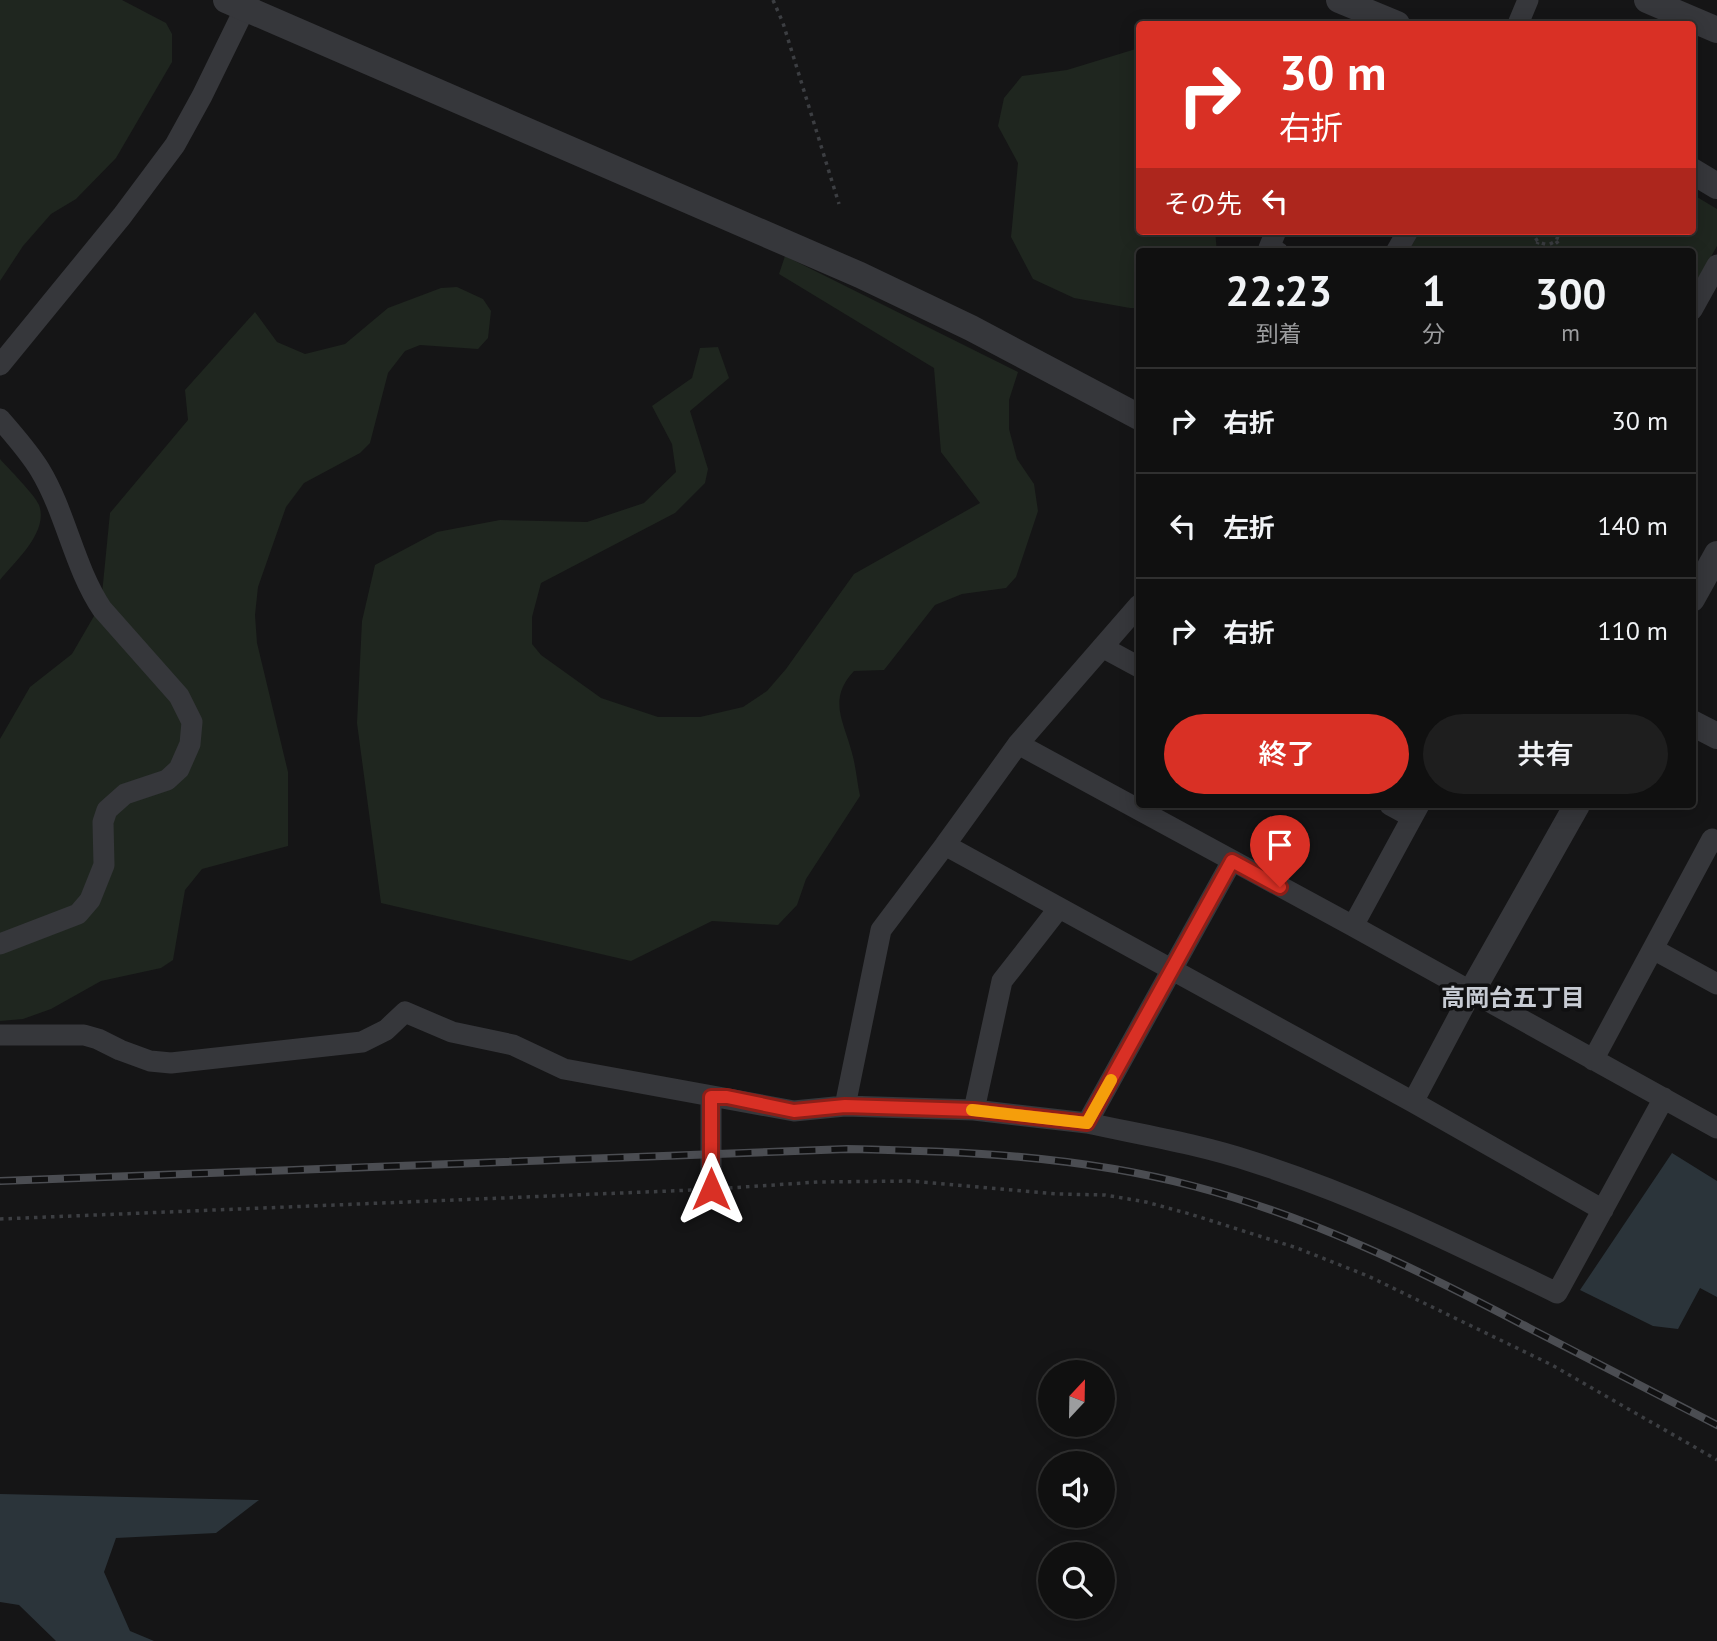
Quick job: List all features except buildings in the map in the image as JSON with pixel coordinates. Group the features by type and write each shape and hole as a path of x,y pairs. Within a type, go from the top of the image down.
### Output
{"street":[{"path":"1339,0 1389,21"},
{"path":"1519,21 1528,0"},
{"path":"1647,0 1717,30"},
{"path":"0,365 175,145 240,3 860,275 971,328 1136,415"},
{"path":"1696,173 1717,186"},
{"path":"1696,303 1717,265"},
{"path":"0,419 41,471 93,595 102,609 179,696 192,722 192,733 179,769 160,783 125,794 107,810 103,822 104,865 90,900 78,914 0,944"},
{"path":"1696,592 1717,554"},
{"path":"845,1106 881,930 1018,744 1136,608"},
{"path":"1102,647 1136,665"},
{"path":"1696,725 1717,736"},
{"path":"1018,744 1472,991 1717,1128"},
{"path":"1413,1102 1575,808"},
{"path":"1353,926 1416,811"},
{"path":"1593,1059 1713,839 1717,842"},
{"path":"945,845 1603,1209"},
{"path":"1087,1123 1232,861"},
{"path":"974,1110 1002,981 1059,908"},
{"path":"1653,949 1717,984"},
{"path":"0,1035 84,1035 150,1061 171,1063 362,1042 386,1030 405,1012 452,1032 513,1045 564,1069 794,1111 845,1106 974,1110 1087,1123 1252,1161 1313,1183 1434,1232 1557,1293 1664,1098"},
{"path":"711,1097 711,1189"}],"path":[{"path":"772,0 783,23 839,204"},
{"path":"1534,235 1538,242 1548,245 1556,242 1559,235"},
{"path":"1536,248 1538,242"},
{"path":"1556,242 1561,248"},
{"path":"0,1219 711,1189 818,1182 911,1181 1058,1194 1105,1195 1146,1202 1297,1248 1368,1276 1552,1365 1717,1460"}],"shaded area":[{"path":"0,0 122,0 166,23 172,34 172,62 116,158 76,199 51,214 23,246 0,281"},
{"path":"1136,49 1136,235 1215,235 1217,248 1136,248 1136,308 1074,298 1033,279 1011,237 1018,163 998,126 1004,98 1022,76 1067,70"},
{"path":"1696,196 1717,209 1717,246 1696,284 1696,248 1410,248 1418,235 1696,235"},
{"path":"785,256 1018,372 1009,400 1009,429 1017,459 1034,484 1038,511 1016,577 1006,588 962,594 935,605 884,670 854,671 846,682 839,701 840,711 860,796 806,879 797,905 778,925 712,921 631,961 381,903 357,723 362,621 375,565 437,532 500,520 587,522 644,503 676,472 672,444 652,406 692,378 700,348 718,347 729,378 690,411 708,469 705,483 675,513 541,583 532,617 532,644 541,655 601,698 658,717 700,717 743,707 767,691 786,669 854,574 980,503 941,452 934,368 779,274"},
{"path":"457,287 483,299 491,311 488,338 478,349 420,345 405,351 388,373 370,443 360,453 304,483 286,507 258,587 255,615 257,643 288,772 288,846 202,869 185,890 173,960 161,968 101,981 51,1009 23,1019 0,1021 0,739 30,687 72,654 101,604 110,513 188,420 185,390 255,312 277,342 305,354 345,344 388,308 441,288"},
{"path":"0,459 37,501 41,515 29,546 0,580"},
{"path":"1672,1153 1717,1181 1717,1297 1700,1288 1678,1329 1653,1326 1580,1290"},
{"path":"0,1494 259,1500 216,1533 116,1538 104,1572 130,1631 154,1641 56,1641 19,1605 0,1602"}],"railway":[{"path":"0,1181 847,1149 1021,1157 1108,1168 1193,1186 1237,1199 1281,1213 1365,1247 1448,1286 1717,1425"}],"slow traffic":[{"path":"972,1110 1087,1123 1111,1080"}],"district":[{"name":"高岡台五丁目","path":"1513,998"}],"route":[{"path":"711,1189 711,1097 727,1097 794,1111 845,1106 974,1110 1087,1123 1232,861 1280,887"}]}
